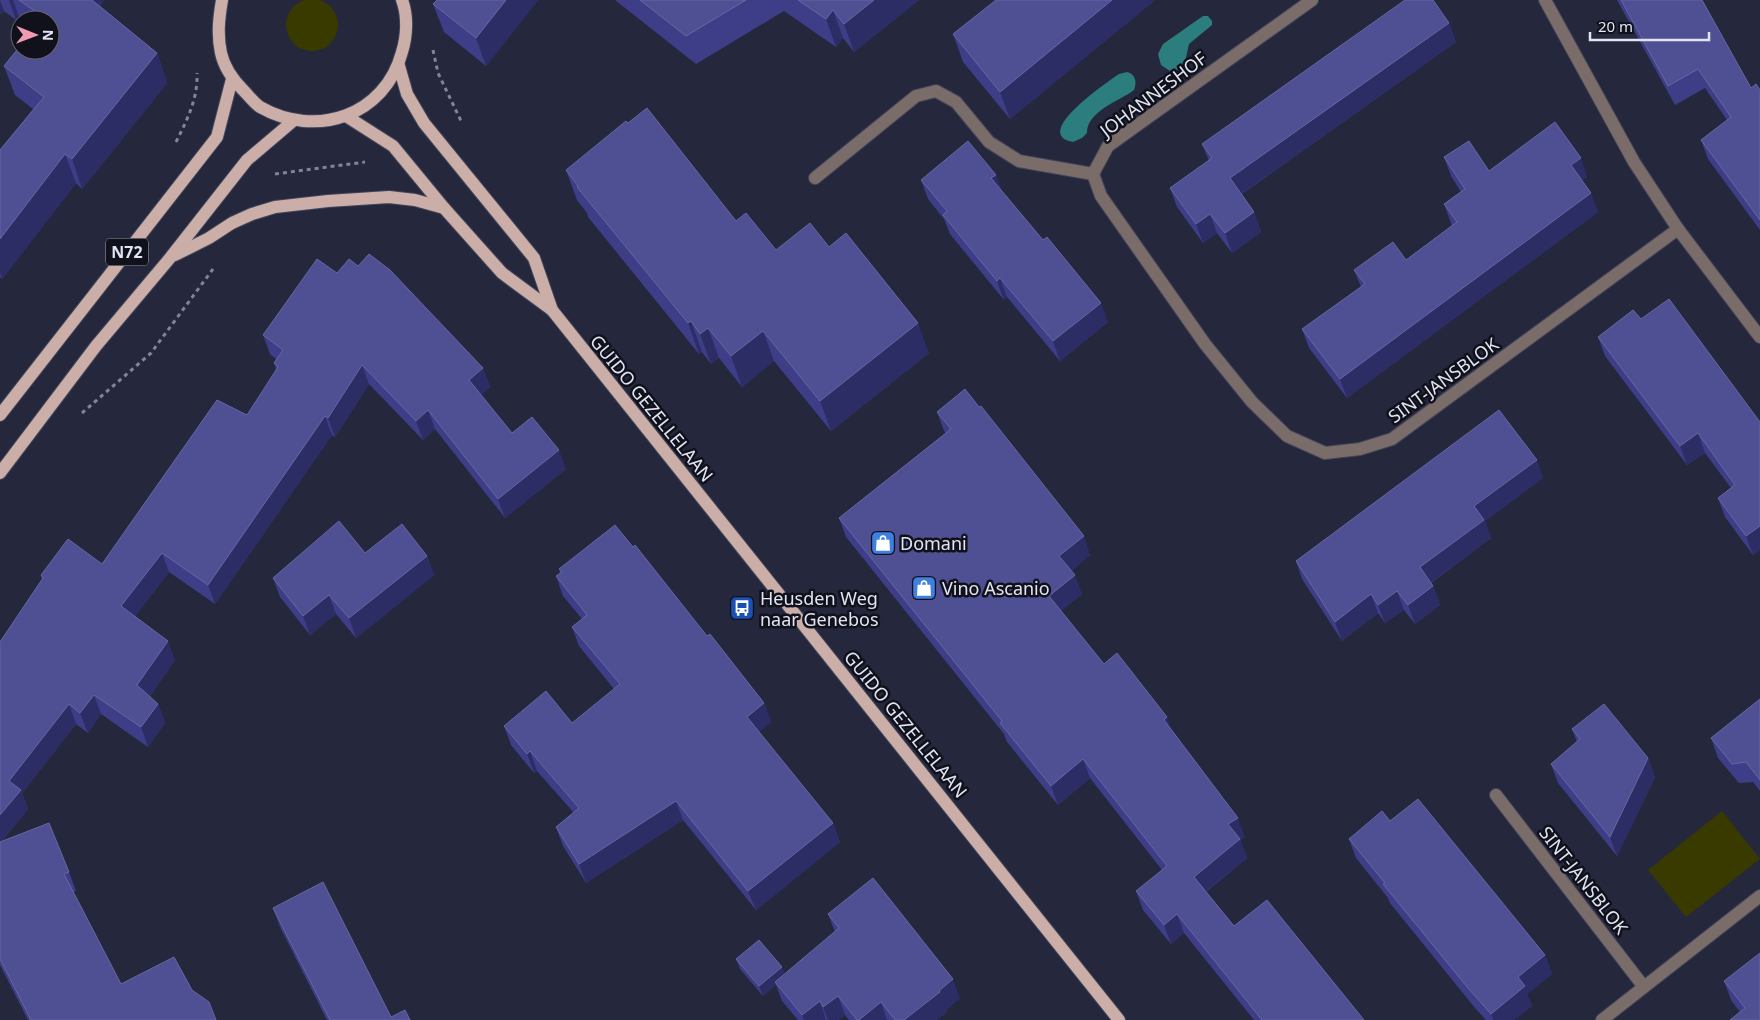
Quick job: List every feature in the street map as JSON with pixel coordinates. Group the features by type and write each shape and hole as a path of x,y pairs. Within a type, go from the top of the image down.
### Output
{"main road":[{"path":"222,0 217,26 221,54 232,79 259,106 293,121 320,122 346,116 377,97 398,66 406,37 402,0"},
{"name":"GUIDO GEZELLELAAN","path":"398,66 407,94 424,123 534,258 552,310"},
{"name":"N72","path":"0,415 217,137 232,79"},
{"name":"GUIDO GEZELLELAAN","path":"346,116 393,146 444,208 502,273 552,310 1119,1020"},
{"name":"N72","path":"0,473 96,346 170,258 247,160 293,121"},
{"path":"170,258 209,238 232,223 275,207 389,197 415,200 444,208"}],"street":[{"name":"JOHANNESHOF","path":"1093,174 1108,146 1312,0"},
{"path":"1545,0 1634,162 1678,229 1760,337"},
{"path":"815,178 916,96 936,91 956,102 989,142 1019,161 1093,174"},
{"name":"SINT-JANSBLOK","path":"1093,174 1100,196 1206,344 1252,402 1287,436 1325,453 1360,449 1392,439 1678,229"},
{"name":"SINT-JANSBLOK","path":"1496,795 1644,987"},
{"path":"1602,1020 1760,896"}],"path":[{"path":"432,49 438,73 452,103"},
{"path":"174,144 190,115 198,86 197,70"},
{"path":"76,419 150,353 216,266"}],"shaded area":[{"path":"307,-1 317,-1 327,3 334,10 338,25 334,40 327,47 317,51 307,51 297,47 290,40 286,30 286,20 290,10 297,3"},
{"path":"1203,16 1208,16 1212,21 1212,25 1189,44 1185,62 1180,69 1170,71 1161,65 1158,54 1163,44"},
{"path":"1127,72 1135,79 1134,90 1098,113 1088,125 1087,133 1082,138 1073,142 1062,137 1061,129 1066,119 1076,108 1119,74"},
{"path":"1722,811 1760,859 1686,917 1648,870"}],"building":[{"path":"19,0 92,0 157,53 72,159 65,154 0,239 0,150 44,97 4,66 10,58 60,60 60,10 33,10"},
{"path":"437,0 506,0 476,38 433,4"},
{"path":"640,0 746,0 686,36"},
{"path":"798,0 874,0 844,24 833,10 826,19"},
{"path":"996,0 1112,0 1000,92 953,34"},
{"path":"1405,0 1433,0 1449,23 1230,178 1254,212 1225,233 1210,214 1196,224 1170,188 1212,158 1202,144"},
{"path":"1621,0 1702,0 1751,88 1756,84 1760,90 1760,220 1701,140 1731,117 1698,69 1668,86"},
{"path":"647,108 736,221 746,213 776,250 810,223 829,247 846,233 918,323 820,401 763,331 731,356 708,328 700,334 691,321 688,323 577,187 566,170 626,121 628,123"},
{"path":"1555,122 1581,158 1571,165 1591,193 1340,379 1302,329 1365,284 1354,270 1393,242 1406,260 1457,222 1444,204 1465,189 1444,157 1469,141 1489,171"},
{"path":"968,141 996,175 991,178 1043,240 1047,237 1101,303 1053,341 1000,278 997,281 943,215 947,211 921,180"},
{"path":"369,254 390,270 483,368 469,380 512,433 532,417 559,450 498,499 428,410 416,421 362,365 328,418 325,416 208,585 162,553 121,606 168,641 137,685 158,704 141,727 94,695 80,713 69,704 9,781 21,790 0,815 0,642 43,578 41,575 68,539 102,564 217,400 247,415 278,367 274,363 283,350 263,335 317,259 337,273 349,259 358,266"},
{"path":"1669,299 1760,422 1760,526 1746,536 1718,498 1735,485 1698,433 1680,446 1598,337 1633,310 1641,319"},
{"path":"965,389 979,407 981,406 1084,536 1059,556 1075,575 1049,596 1104,664 1117,653 1167,717 1164,720 1238,818 1228,824 1240,839 1194,877 1234,926 1267,900 1364,1020 1262,1020 1177,914 1164,925 1136,891 1167,866 1083,759 1051,786 1000,723 1002,721 839,518 951,429 937,412"},
{"path":"1499,410 1537,460 1474,506 1484,520 1420,567 1433,586 1408,605 1397,591 1378,605 1371,594 1335,622 1296,561"},
{"path":"339,521 365,553 402,524 427,556 349,618 329,595 303,616 273,578"},
{"path":"615,525 633,547 635,545 707,636 710,634 764,703 747,717 833,823 748,891 676,801 579,864 556,827 579,808 530,751 527,754 504,726 546,691 572,723 620,684 572,627 587,615 556,576 562,572 559,569"},
{"path":"1760,699 1760,780 1746,762 1732,764 1711,738"},
{"path":"1604,704 1648,758 1610,837 1551,764 1580,739 1572,729"},
{"path":"1418,799 1545,955 1518,977 1525,986 1491,1014 1383,884 1385,883 1349,839 1382,811 1390,821"},
{"path":"49,823 69,872 64,874 121,984 174,957 192,990 209,1002 216,1020 31,1020 0,959 0,842"},
{"path":"873,878 953,979 940,992 904,1020 895,1020 881,1002 857,1020 838,996 823,1007 820,1001 802,1015 775,982 839,928 828,914"},
{"path":"323,882 391,1017 405,1010 410,1020 330,1020 273,908"},
{"path":"759,940 782,967 759,986 736,959"},
{"path":"1760,953 1760,1020 1730,1020 1745,1008 1724,981"}],"place":[{"name":"Domani","path":"883,543"},
{"name":"Vino Ascanio","path":"924,588"},
{"name":"Heusden Weg naar Genebos","path":"742,608"}]}
